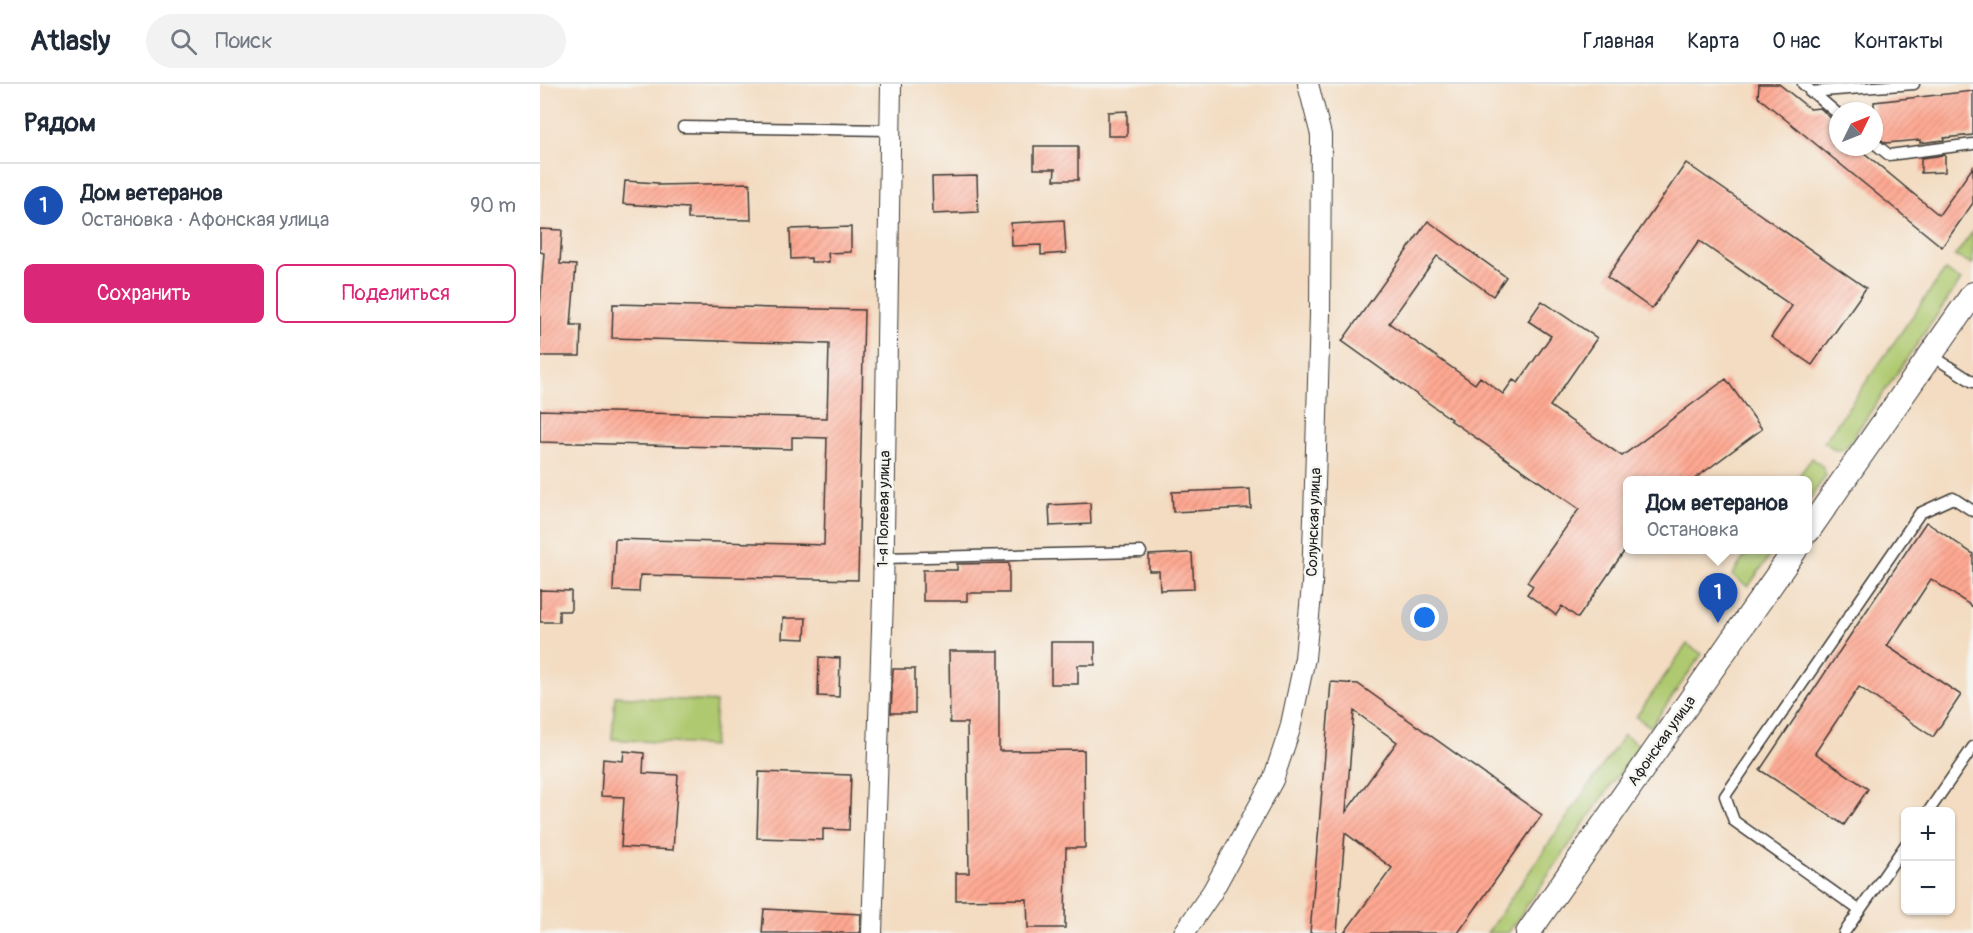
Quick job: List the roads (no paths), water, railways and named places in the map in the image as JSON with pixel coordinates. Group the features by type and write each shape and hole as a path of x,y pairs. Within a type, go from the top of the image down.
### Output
{"street":[{"name":"1-я Полевая улица","path":"872,933 884,558 891,84"},
{"name":"Солунская улица","path":"1184,933 1212,892 1273,780 1290,729 1305,658 1312,585 1320,314 1321,159 1321,135 1308,84"},
{"path":"1812,525 1973,294"},
{"name":"Афонская улица","path":"1528,933 1792,554"}],"lane":[{"path":"1806,88 1914,84"},
{"path":"1806,88 1829,107"},
{"path":"683,127 890,130"},
{"path":"1883,150 1889,155 1973,144"},
{"path":"1931,355 1973,382"},
{"path":"1859,910 1734,821 1725,796 1920,513 1953,498 1973,511"},
{"path":"884,558 1141,552"},
{"path":"1931,807 1973,747"},
{"path":"1844,933 1901,850"}],"place":[{"name":"Дом ветеранов","path":"1718,623"}]}
